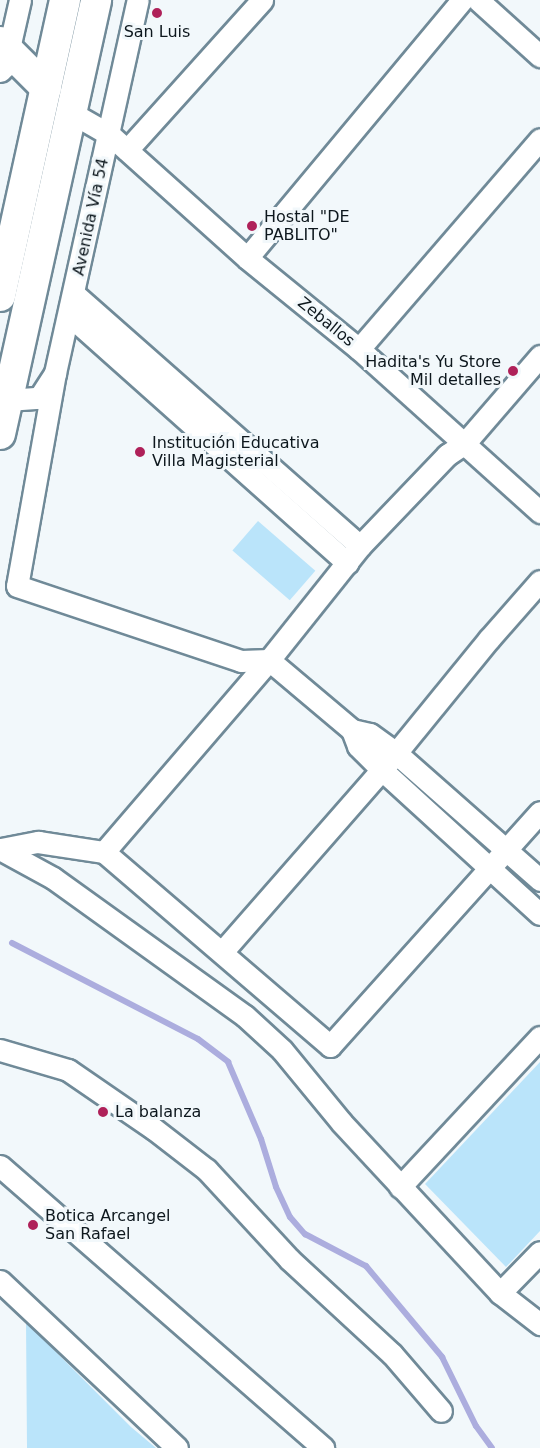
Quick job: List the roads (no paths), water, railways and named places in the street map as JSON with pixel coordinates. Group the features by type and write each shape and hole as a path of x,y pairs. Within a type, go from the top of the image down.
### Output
{"main road":[{"path":"0,296 65,0"},
{"path":"0,434 96,0"},
{"path":"3,54 46,88"}],"street":[{"path":"3,54 20,0"},
{"name":"Avenida Vía 54","path":"7,400 39,398 55,373 110,135 138,0"},
{"path":"127,150 262,0"},
{"path":"247,258 462,0"},
{"path":"478,0 540,56"},
{"name":"Zeballos","path":"70,112 110,135 247,258 358,349 540,512"},
{"path":"358,349 540,139"},
{"path":"74,294 353,554"},
{"path":"69,315 353,554"},
{"path":"105,852 268,660 353,554 447,455 465,443 540,356"},
{"path":"55,373 17,586 241,661 268,660 352,730 370,734 396,753 540,880"},
{"path":"222,952 396,753 489,639 540,581"},
{"path":"352,730 358,746 381,770 540,914"},
{"path":"0,849 38,842 105,852 330,1046 540,812"},
{"path":"0,849 53,879 245,1016 282,1050 400,1187 500,1293 540,1324"},
{"path":"400,1187 540,1037"},
{"path":"0,1050 68,1070 154,1129 207,1170 289,1259 392,1354 441,1411"},
{"path":"0,1166 323,1448"},
{"path":"500,1293 540,1252"},
{"path":"0,1281 177,1448"}],"waterway":[{"path":"12,943 198,1039 228,1062 261,1139 276,1187 290,1217 305,1234 366,1266 442,1357 476,1426 492,1448"}],"place":[{"name":"San Luis","path":"157,13"},
{"name":"Hostal \"DE PABLITO\"","path":"252,226"},
{"name":"Hadita's Yu Store Mil detalles","path":"513,371"},
{"name":"Institución Educativa Villa Magisterial","path":"140,452"},
{"name":"La balanza","path":"103,1112"},
{"name":"Botica Arcangel San Rafael","path":"33,1225"}]}
